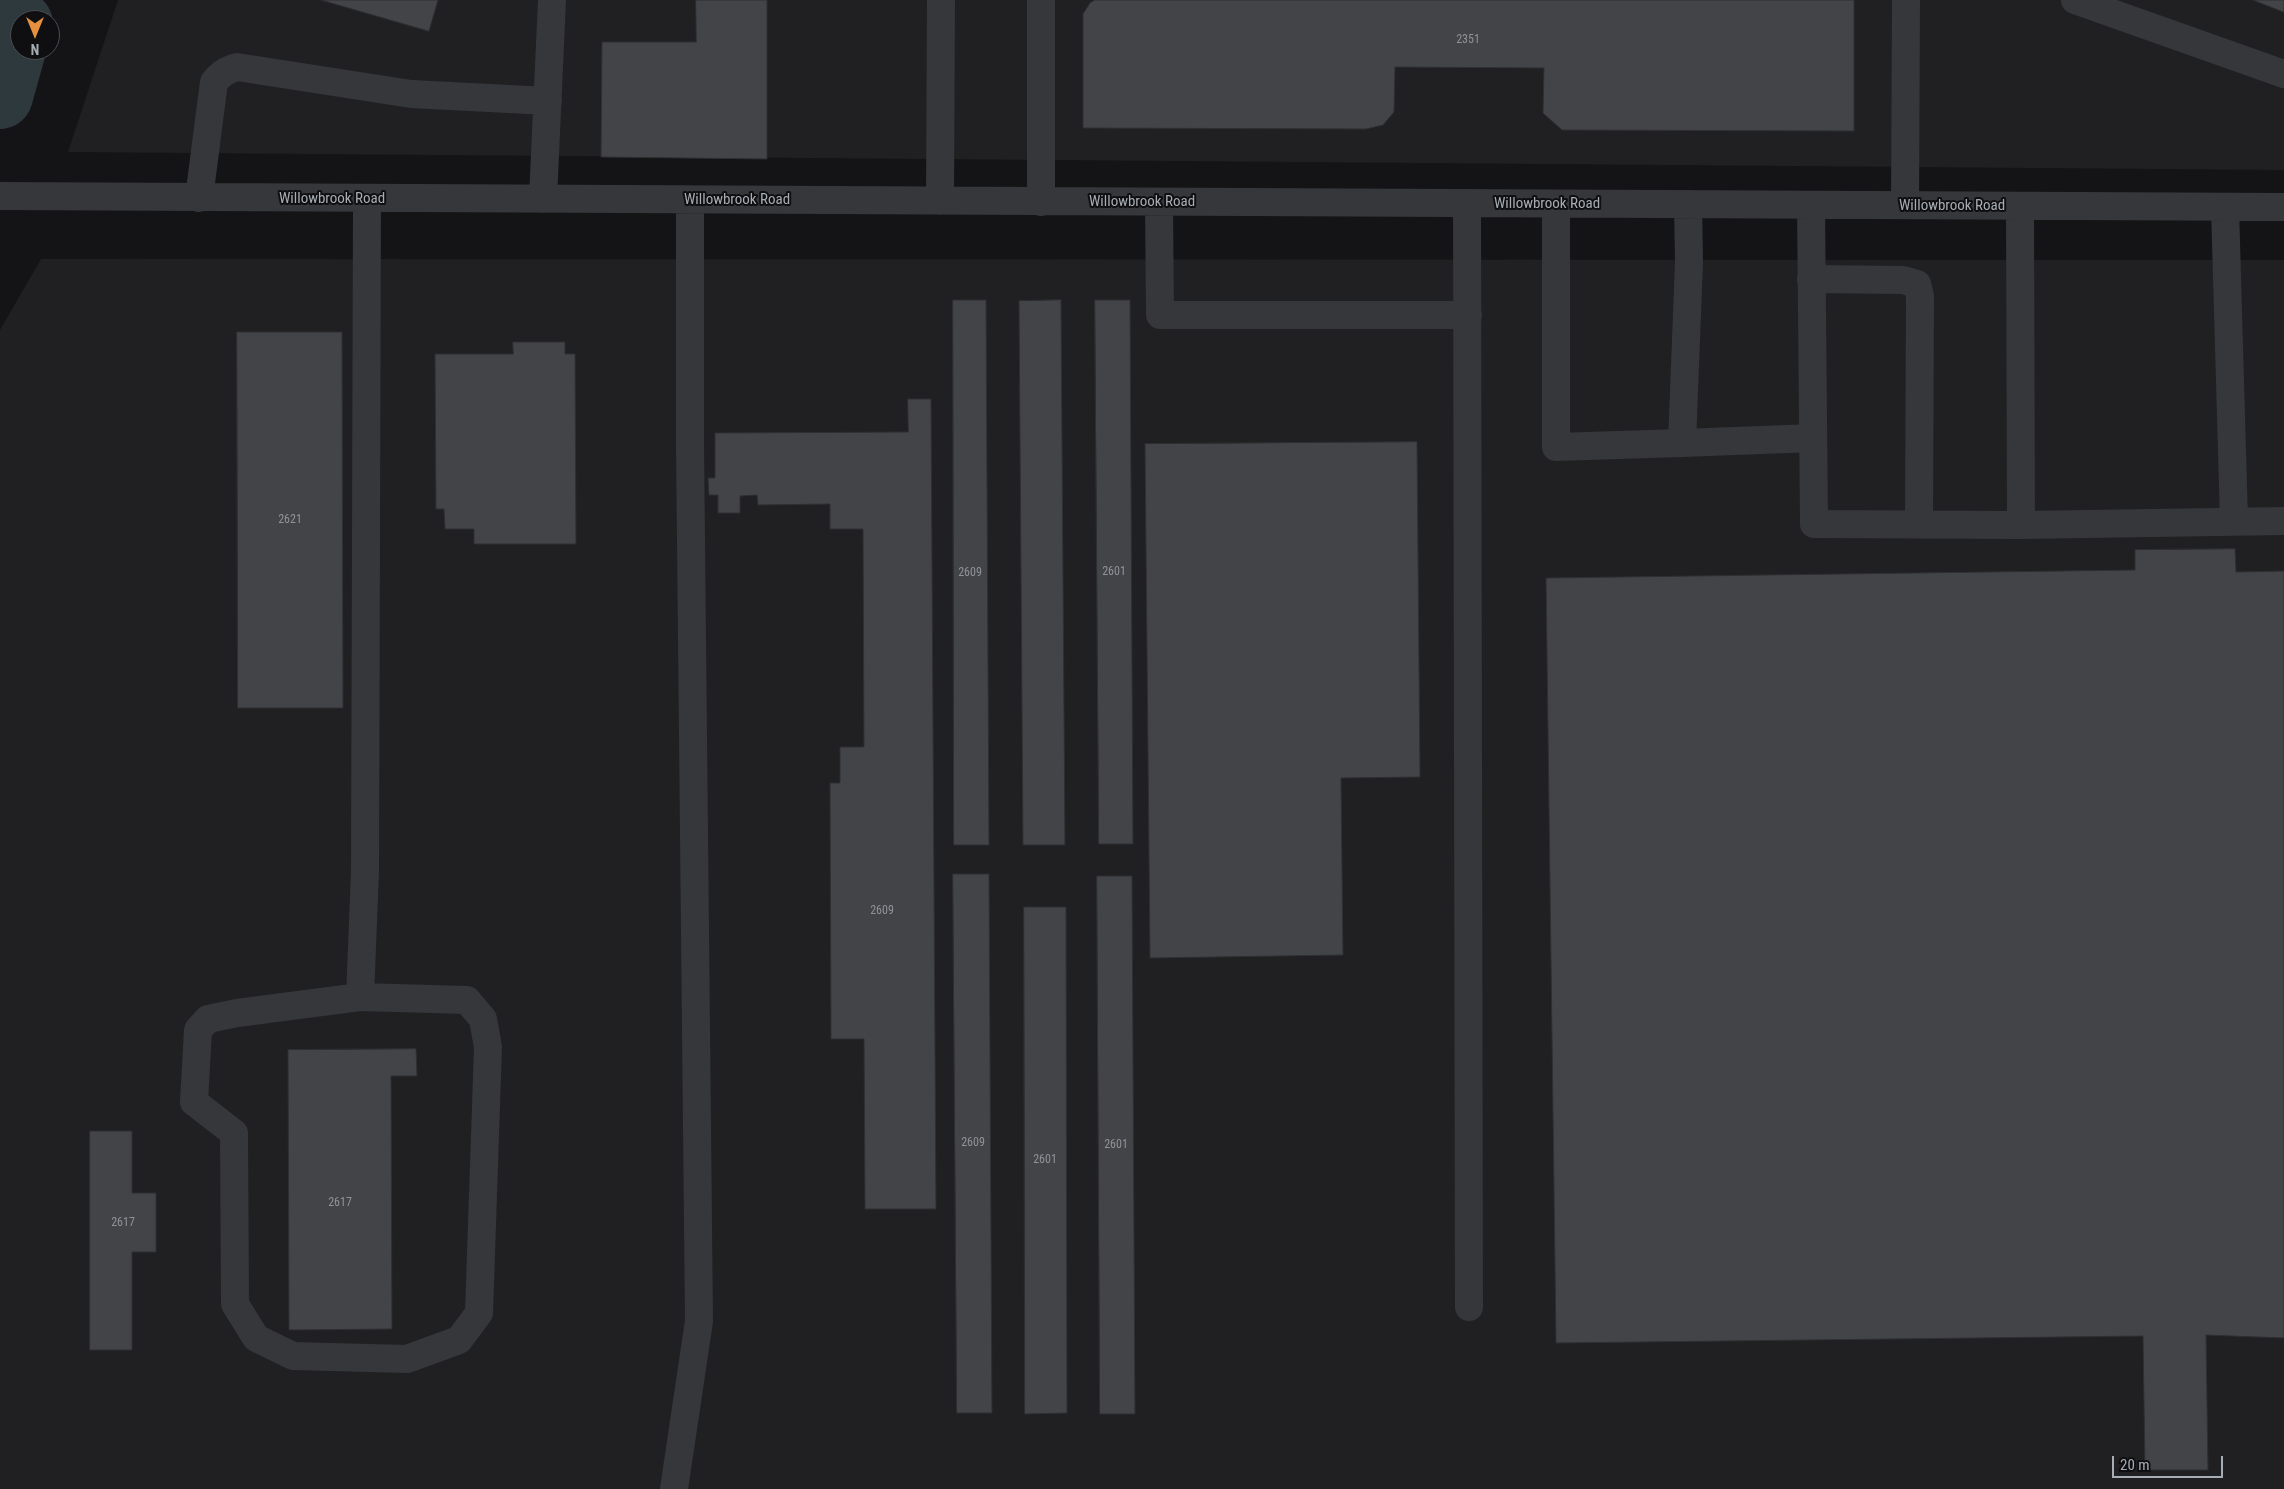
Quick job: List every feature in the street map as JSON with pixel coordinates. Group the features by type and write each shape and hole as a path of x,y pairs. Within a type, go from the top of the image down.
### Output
{"street":[{"path":"543,199 552,0"},
{"path":"940,201 941,0"},
{"path":"1041,0 1041,202"},
{"path":"1905,205 1906,0"},
{"path":"2075,0 2284,74"},
{"path":"199,198 214,82 228,69 237,67 410,94 548,100"},
{"name":"Willowbrook Road","path":"0,196 2284,207"},
{"path":"360,997 365,871 367,199"},
{"path":"674,1489 699,1320 690,453 690,200"},
{"path":"1160,202 1160,315 1468,315"},
{"path":"1467,204 1469,1307"},
{"path":"1556,204 1556,447 1813,438"},
{"path":"1682,443 1689,262 1688,204"},
{"path":"1811,205 1814,524 2021,525 2284,521"},
{"path":"2020,206 2021,525"},
{"path":"2224,207 2234,521"},
{"path":"1811,280 1903,280 1917,284 1920,296 1919,524"},
{"path":"360,997 467,1000 484,1019 488,1046 479,1313 460,1340 407,1359 293,1356 256,1338 235,1304 234,1133 194,1102 198,1030 208,1019 237,1013 360,997"}],"shaded area":[{"path":"0,0 34,0 31,10 10,10 10,60 17,60 0,124"},
{"path":"118,0 2284,0 2284,170 68,152"},
{"path":"41,259 2284,260 2284,1489 0,1489 0,330"}],"building":[{"path":"321,0 438,0 429,31"},
{"path":"696,0 767,0 767,159 601,157 602,42 696,42"},
{"path":"1095,0 1854,0 1854,131 1562,130 1543,113 1544,68 1395,67 1394,112 1383,125 1366,129 1083,128 1083,14 1090,3"},
{"path":"2253,0 2284,0 2284,12"},
{"path":"953,300 986,300 989,845 954,845"},
{"path":"1061,300 1065,845 1023,845 1019,301"},
{"path":"1095,300 1130,300 1133,844 1099,844"},
{"path":"237,332 342,332 343,708 238,708"},
{"path":"513,342 565,342 565,354 575,354 576,544 474,544 474,529 445,529 444,509 436,509 435,354 513,354"},
{"path":"908,399 931,399 936,1209 865,1209 864,1039 831,1039 830,783 840,783 840,747 864,747 863,529 830,529 830,504 758,505 757,495 740,496 740,513 718,513 718,495 709,495 708,478 715,478 715,433 908,432"},
{"path":"1417,442 1420,777 1341,778 1343,955 1150,958 1145,444"},
{"path":"2235,549 2236,572 2284,571 2284,1338 2206,1335 2208,1470 2145,1470 2143,1336 1556,1343 1546,578 2135,570 2135,550"},
{"path":"953,874 989,874 992,1413 957,1413"},
{"path":"1097,876 1132,876 1135,1414 1100,1414"},
{"path":"1024,907 1066,907 1067,1413 1025,1414"},
{"path":"416,1049 417,1076 391,1076 392,1329 289,1330 288,1050"},
{"path":"90,1131 132,1131 132,1193 156,1193 156,1252 132,1252 132,1350 90,1350"}],"waterway":[{"path":"0,96 10,60"}]}
